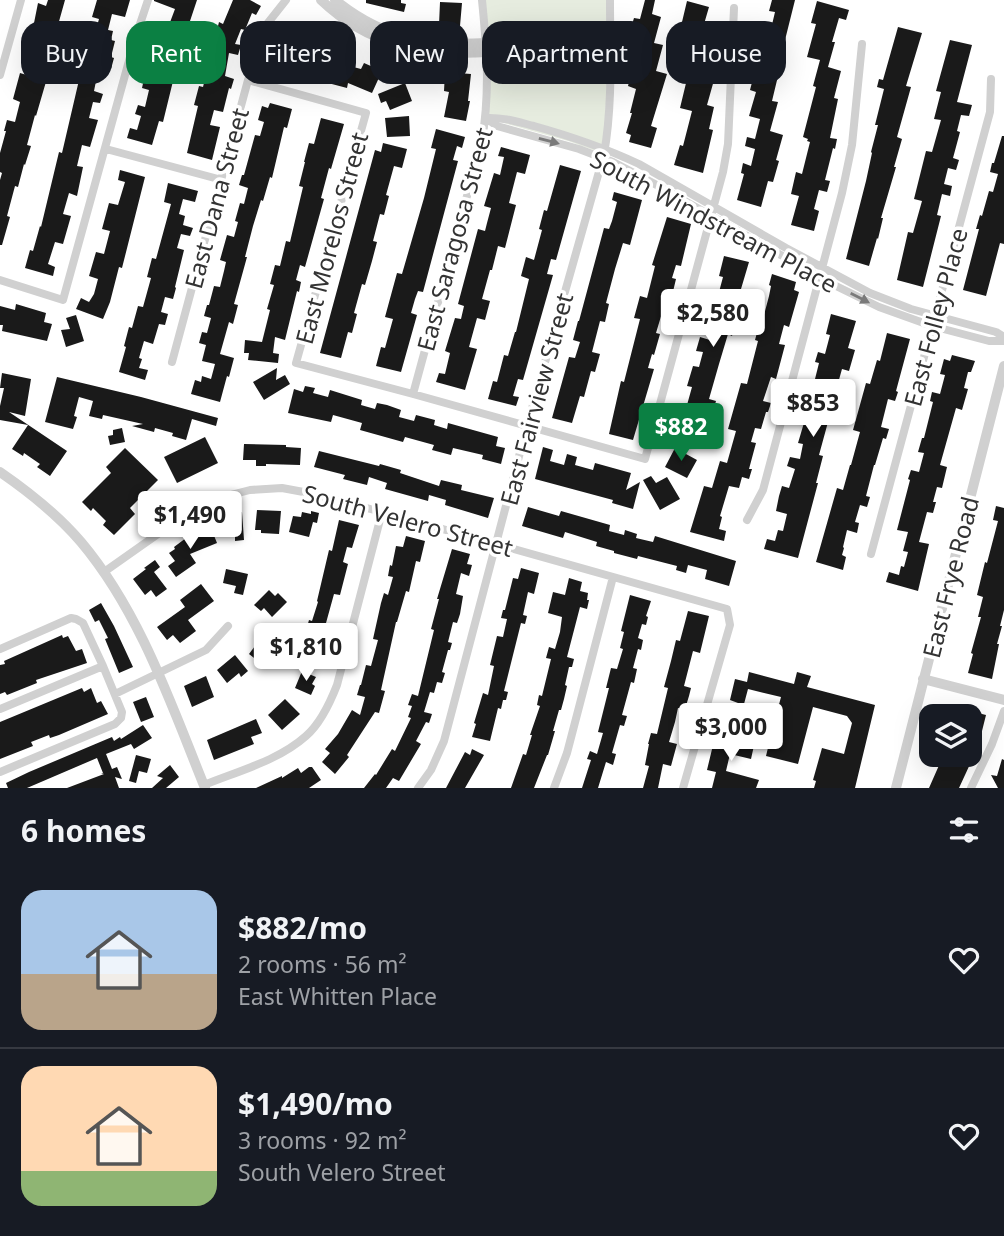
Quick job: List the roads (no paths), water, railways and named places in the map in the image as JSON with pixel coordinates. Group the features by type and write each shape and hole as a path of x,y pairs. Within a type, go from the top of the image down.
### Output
{"street":[{"path":"0,75 21,0"},
{"path":"0,280 63,300 135,38 148,0"},
{"name":"East Dana Street","path":"269,21 286,0"},
{"path":"321,0 346,9"},
{"path":"335,0 372,24 412,39 435,44 482,48"},
{"name":"East Saragosa Street","path":"482,0 484,21"},
{"name":"East Fairview Street","path":"418,788 431,770 444,741 527,426 604,153 611,94 610,0"},
{"path":"413,394 645,459 723,172 727,144 734,8"},
{"path":"747,520 763,489 842,193 852,145 862,44"},
{"name":"East Folley Place","path":"871,554 990,112 990,79"},
{"name":"East Dana Street","path":"172,362 247,84"},
{"name":"East Morelos Street","path":"262,84 366,113 296,363 413,394"},
{"name":"East Saragosa Street","path":"413,394 482,141 488,84"},
{"name":"South Windstream Place","path":"486,118 500,117 575,138 604,153 639,164 713,211 879,307 932,326 989,341 1004,339"},
{"path":"106,149 222,180"},
{"name":"South Windstream Place","path":"821,272 893,303 996,332 1004,339"},
{"name":"East Frye Road","path":"896,788 1004,366"},
{"path":"0,472 49,510 79,540 104,572 130,615 204,786 287,750 308,735 327,710 337,685 382,512"},
{"name":"South Velero Street","path":"104,572 192,510 215,499 250,490 282,488 382,512 727,609 730,625 683,788"},
{"path":"554,788 567,752 613,577"},
{"path":"0,649 71,618 76,619 83,623 122,712 121,718 115,724 0,772"},
{"path":"115,694 206,650 228,626"},
{"path":"0,709 103,666"},
{"path":"923,679 1004,700"},
{"path":"971,788 1004,712"}]}
